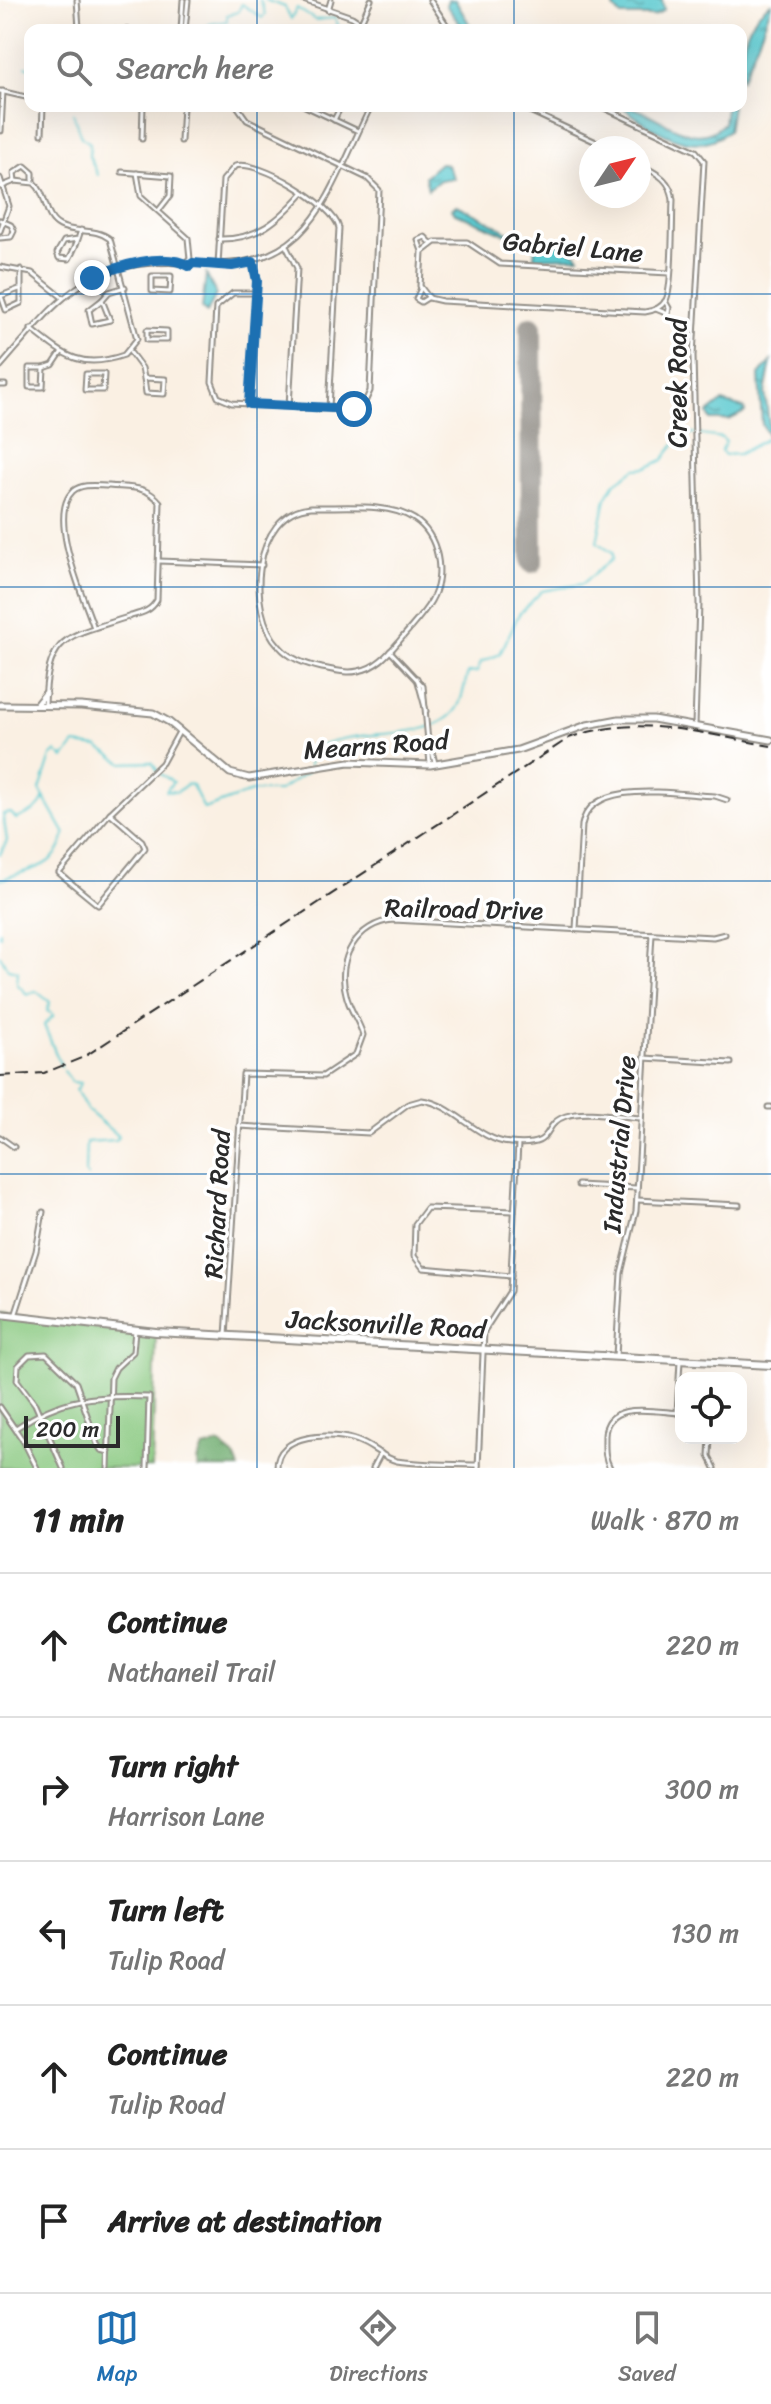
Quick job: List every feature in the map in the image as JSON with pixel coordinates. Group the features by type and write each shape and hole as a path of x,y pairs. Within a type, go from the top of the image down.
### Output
{"main road":[{"name":"Jacksonville Road","path":"0,1314 135,1330 771,1365"}],"street":[{"path":"76,24 77,0"},
{"path":"183,24 185,0"},
{"path":"303,0 364,24"},
{"path":"328,10 331,0"},
{"path":"361,22 371,0"},
{"path":"430,0 446,24"},
{"path":"1,131 1,91 24,97"},
{"path":"42,134 43,112"},
{"path":"142,139 143,112"},
{"path":"181,141 183,112"},
{"path":"241,112 247,120 374,182 381,197 370,391 363,404 352,410 229,403 216,399 212,387 216,307 233,293 256,293"},
{"path":"317,112 358,131"},
{"path":"334,120 338,112"},
{"path":"0,366 62,297 92,278 120,267 189,262 218,265 253,262 286,246 305,230 322,206 368,112"},
{"path":"532,112 583,136"},
{"name":"Creek Road","path":"613,112 696,151 704,159 693,356 699,604 695,726"},
{"path":"218,265 223,180 233,167 252,165 291,183 333,214 339,228 329,408"},
{"path":"15,181 14,173 25,166 33,173 32,182"},
{"name":"Gabriel Lane","path":"651,171 664,178 673,194 665,301"},
{"path":"122,172 166,174 172,178 170,196 158,211"},
{"path":"137,173 141,196 186,234 190,246 189,262"},
{"path":"0,178 9,206 0,231"},
{"path":"2,186 15,181 32,182 42,191 55,222 99,233 110,239 136,330 136,343 130,352 89,363 61,353 31,329"},
{"path":"219,239 242,238 267,228 303,193"},
{"path":"0,238 7,239 14,233 13,227 3,221"},
{"path":"78,239 64,241 57,253 59,258 67,260 78,239 81,230"},
{"path":"422,252 431,243 425,237 418,240 422,252 421,288 416,299 421,302 429,297 645,312 656,309 665,301 669,308 668,314 656,309"},
{"name":"Gabriel Lane","path":"431,243 472,243 500,264 669,273"},
{"path":"286,246 297,268 289,406"},
{"path":"249,404 256,293 253,262"},
{"path":"171,276 152,276 152,291 170,292 172,263"},
{"path":"0,267 21,269 45,280 62,297"},
{"path":"19,289 1,296 6,310 21,303 21,269"},
{"path":"102,300 110,320 92,324 89,310 109,292 125,287"},
{"path":"421,288 429,297"},
{"path":"136,330 147,330 167,331 167,340 147,340 147,330"},
{"path":"130,352 142,368 146,393 164,394 165,379 144,378"},
{"path":"44,368 43,387 29,387 29,368 53,365 61,353"},
{"path":"104,361 104,374 103,390 85,390 86,374 104,374"},
{"path":"363,404 367,409"},
{"path":"45,705 48,667 59,646 94,628 153,606 158,594 160,502 142,489 87,485 74,490 65,511 67,548 94,628"},
{"path":"313,507 393,511 414,519 426,528 436,547 437,585 430,603 390,651 370,668 352,672 308,665 292,657 276,643 266,626 261,607 264,546 271,529 296,509 313,507"},
{"path":"159,561 262,565"},
{"path":"390,651 417,678 425,694 433,764"},
{"path":"36,705 45,694"},
{"name":"Mearns Road","path":"0,705 146,712 164,718 236,775 256,777 349,762 433,764 518,750 611,720 642,718 771,740"},
{"path":"110,813 142,841 145,848 98,905 59,873 110,813 162,763 180,730"},
{"path":"576,929 582,825 584,814 593,803 617,793 727,800"},
{"name":"Railroad Drive","path":"243,1074 323,1076 356,1054 363,1035 346,995 346,960 356,938 374,924 398,920 713,937 725,934"},
{"name":"Industrial Drive","path":"616,1357 621,1273 637,1200 652,934"},
{"path":"644,1058 731,1063"},
{"name":"Richard Road","path":"226,1336 243,1074"},
{"path":"239,1126 369,1133 408,1104 422,1100 432,1102 497,1141 518,1144 543,1140 557,1121 568,1115 641,1118"},
{"path":"0,1137 14,1147"},
{"path":"277,1468 278,1457 284,1447 311,1437 355,1440 398,1461 478,1466 485,1327 508,1295 518,1144"},
{"path":"578,1185 637,1188"},
{"path":"637,1200 739,1205"},
{"path":"511,1276 426,1270 414,1256 415,1224 424,1210 436,1206 515,1211"},
{"path":"15,1316 36,1251 43,1212"},
{"path":"108,1468 113,1373 133,1352 135,1330"},
{"path":"63,1468 39,1414 17,1380 18,1366 29,1355 42,1353 51,1358 75,1381 97,1444 101,1450 109,1452"},
{"path":"680,1360 680,1372"},
{"path":"16,1428 39,1414 81,1398 149,1397 147,1468"},
{"path":"0,1407 16,1428 37,1468"},
{"path":"610,1468 605,1456 605,1428 614,1415 626,1411 675,1413"},
{"path":"710,1444 709,1456 715,1468"},
{"path":"373,1468 381,1453"}],"green space":[{"path":"0,1314 156,1336 152,1468 0,1468"},
{"path":"219,1444 234,1456 239,1468 198,1468 197,1461 203,1448"}],"water":[{"path":"448,0 455,0 469,24 460,24 446,5"},
{"path":"616,0 662,0 664,10 654,16 621,16 614,8"},
{"path":"771,3 747,66 747,34 762,10"},
{"path":"629,112 644,112 686,133 699,135 712,132 724,123 725,112 731,112 728,131 700,143 672,138"},
{"path":"440,163 446,164 454,178 440,180 428,189 425,176"},
{"path":"457,205 515,238 455,213 452,208"},
{"path":"551,240 579,257 534,258 535,246"},
{"path":"206,274 216,294 207,313 202,309"},
{"path":"771,361 765,393 771,440 762,425 759,375"},
{"path":"722,402 744,408 745,412 729,420 711,420 708,413"}],"waterway":[{"path":"210,24 227,21 227,15 238,12 242,4 262,18 265,14 260,0"},
{"path":"265,0 285,7 291,19 297,8 315,20 335,18 338,24"},
{"path":"73,113 81,137 90,143 89,156 98,175"},
{"path":"309,766 312,750 329,742 411,731 445,720 459,704 468,673 477,672 481,662 500,654 519,614 542,591 582,584 612,559 612,553 597,542 606,498 614,484 635,469 646,468 663,460 683,432 722,438 726,442 721,451 725,455 739,454 768,438"},
{"path":"0,880 41,866 56,855 61,846 65,834 40,790 51,756 56,752 64,758 75,744 98,747 123,763 152,762 159,773 173,782 166,791 177,792 187,784 192,785 204,809 254,791 279,791 307,772"},
{"path":"0,854 7,841 3,814 11,813 16,819 37,808 44,797"},
{"path":"0,931 0,936"},
{"path":"0,955 8,969 18,971 17,984 27,994 36,991 50,1002 47,1011 54,1015 44,1025 61,1066"},
{"path":"64,1071 72,1082 81,1083 76,1090 87,1110 119,1137 116,1140 86,1142 85,1173 88,1177"}],"runway":[{"path":"531,327 532,562"}],"railway":[{"path":"0,1076 44,1073 84,1057 569,738 594,731 645,726 771,746"}],"route":[{"path":"92,278 120,267 150,262 232,266 253,262 257,281 249,404 354,409"}]}
